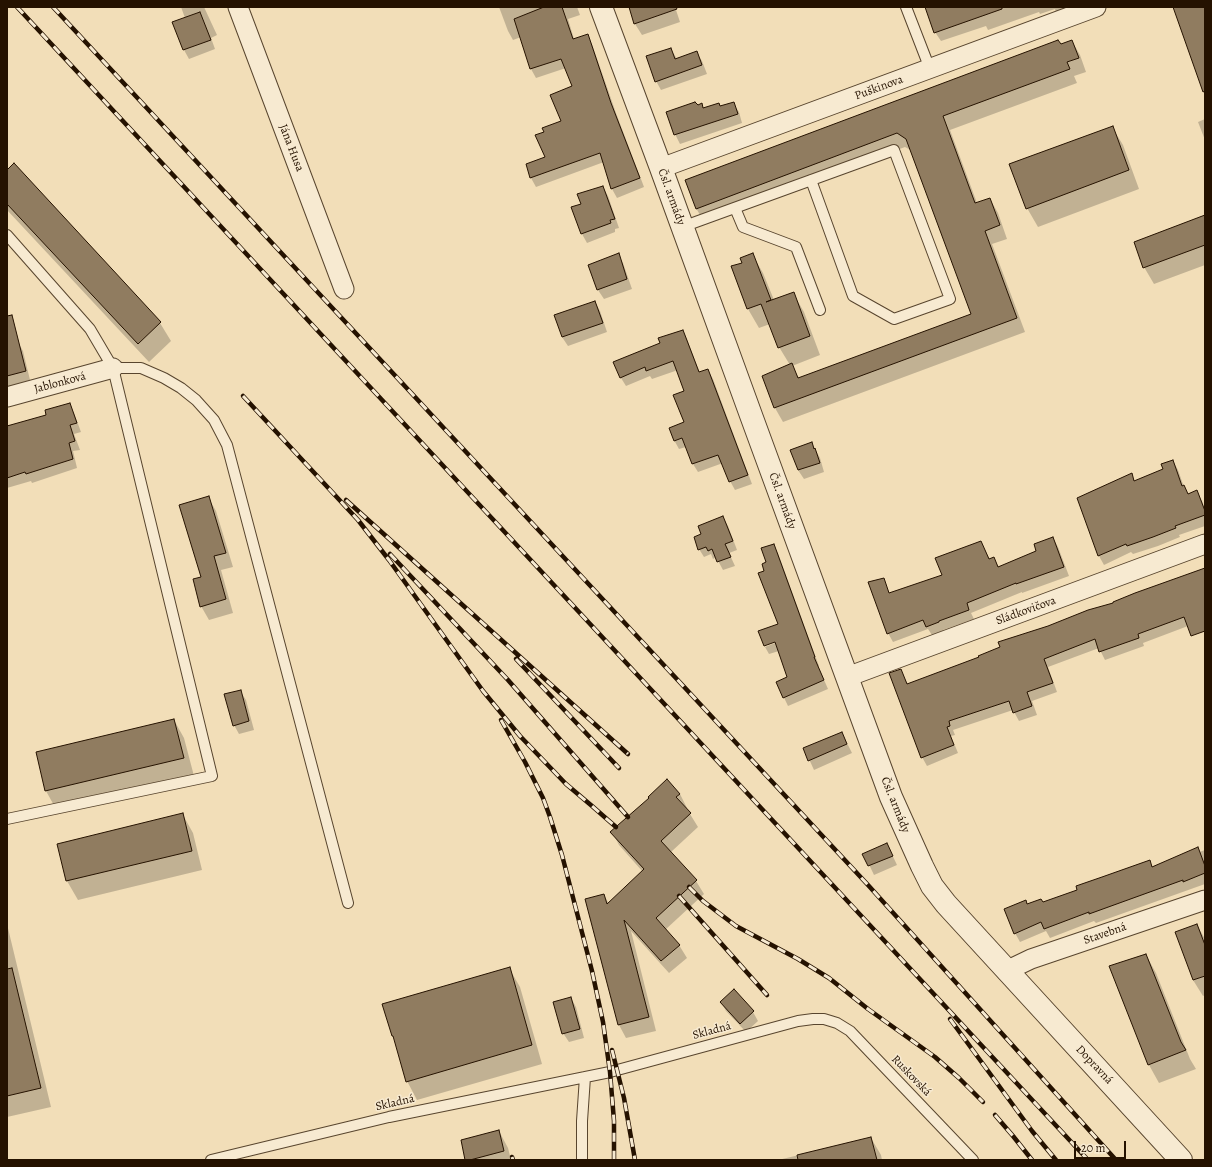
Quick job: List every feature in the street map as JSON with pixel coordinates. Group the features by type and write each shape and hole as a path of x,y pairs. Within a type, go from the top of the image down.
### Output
{"street":[{"name":"Jána Husa","path":"238,7 344,288"},
{"name":"Čsl. armády","path":"601,7 891,797 932,886 946,904 1006,971"},
{"name":"Puškinova","path":"661,168 1096,7"},
{"name":"Jablonková","path":"7,397 113,368"},
{"name":"Sládkovičova","path":"847,677 1205,544"},
{"name":"Stavebná","path":"1006,971 1031,959 1205,900"},
{"name":"Dopravná","path":"1006,971 1181,1160"}],"lane":[{"path":"906,7 930,69"},
{"path":"682,227 735,208 811,180 894,150 950,299 894,319 854,296 811,180"},
{"path":"735,208 743,227 796,247 820,310"},
{"path":"7,235 90,329 113,368 212,776 7,819"},
{"path":"113,368 141,368 164,378 181,388 196,400 214,420 227,445 348,902"},
{"name":"Skladná","path":"211,1160 389,1117 610,1072 798,1021 824,1019"},
{"name":"Ruskovská","path":"824,1019 837,1023 850,1031 973,1160"},
{"path":"582,1160 582,1121 585,1077"}],"building":[{"path":"544,7 562,7 573,39 588,34 611,103 640,178 611,189 600,153 530,178 526,164 545,157 535,135 544,132 542,128 561,121 550,95 572,86 561,59 530,69 514,19"},
{"path":"629,7 676,7 677,9 634,24"},
{"path":"925,7 1002,7 1002,9 934,33"},
{"path":"1173,7 1205,7 1205,91 1203,92"},
{"path":"200,12 211,40 183,50 172,22"},
{"path":"1058,40 1061,44 1072,40 1079,58 1067,62 1070,69 943,116 975,203 990,198 1000,225 985,231 1017,318 774,408 762,376 792,363 798,378 971,314 906,139 897,133 696,209 685,180"},
{"path":"671,48 675,59 697,51 702,65 655,82 646,56"},
{"path":"695,102 698,105 702,103 703,108 719,103 720,106 734,102 738,114 674,135 666,112"},
{"path":"1113,126 1129,170 1026,209 1009,164"},
{"path":"14,163 161,322 138,344 7,204 7,170"},
{"path":"603,186 615,219 610,220 611,223 581,234 571,207 581,204 577,194"},
{"path":"1205,215 1205,245 1143,268 1134,242"},
{"path":"619,253 627,279 597,290 588,265"},
{"path":"753,253 771,300 766,302 794,292 810,336 778,348 761,304 747,309 731,266 742,263 740,258"},
{"path":"595,301 603,323 562,337 554,315"},
{"path":"12,315 26,371 7,376 7,316"},
{"path":"683,330 699,372 708,369 748,475 729,482 718,455 692,464 682,438 674,441 669,428 684,422 673,395 684,391 673,361 646,371 645,367 620,378 613,362 660,343 658,338"},
{"path":"70,403 77,423 70,425 75,441 69,443 73,459 26,474 25,472 7,478 7,426 46,415 45,410"},
{"path":"812,442 820,463 798,470 790,450"},
{"path":"1173,460 1182,486 1184,485 1188,494 1197,490 1205,511 1205,515 1175,526 1176,528 1153,537 1127,546 1126,544 1098,556 1077,498 1132,473 1134,481 1163,469 1161,464"},
{"path":"209,496 226,553 214,556 226,599 200,607 193,579 201,577 179,505"},
{"path":"723,516 733,541 725,544 731,557 717,562 712,549 708,551 706,547 698,550 694,537 701,534 698,526"},
{"path":"1053,537 1064,567 1016,583 967,603 969,610 926,627 923,620 887,634 868,582 884,578 889,593 942,575 935,558 981,541 989,559 994,557 998,567 1036,551 1034,544"},
{"path":"774,544 814,657 824,680 783,698 776,682 787,677 775,642 764,646 758,631 778,624 758,573 764,571 762,564 766,562 761,548"},
{"path":"1205,568 1205,631 1191,636 1184,617 1138,634 1139,638 1099,652 1095,639 1044,659 1053,683 1027,692 1032,706 1013,713 1009,701 949,721 950,726 947,727 954,745 921,758 889,673 901,669 907,684 979,657 978,656 1000,647 998,642 1048,626 1088,610 1113,603 1135,593"},
{"path":"241,690 249,721 233,726 224,694"},
{"path":"174,719 184,758 45,791 36,752"},
{"path":"842,732 847,744 808,761 803,748"},
{"path":"667,779 680,794 676,797 691,813 661,841 697,880 656,918 680,945 661,961 624,920 649,1017 618,1025 585,899 604,894 607,904 644,869 610,832 649,798 648,797"},
{"path":"183,813 192,851 66,881 57,844"},
{"path":"887,843 893,856 868,866 862,854"},
{"path":"1198,847 1205,866 1205,873 1089,914 1089,912 1044,929 1041,922 1014,934 1004,909 1026,900 1027,904 1041,899 1043,902 1077,890 1076,886 1150,860 1152,867"},
{"path":"1197,924 1205,945 1205,976 1193,980 1175,932"},
{"path":"1146,954 1181,1042 1186,1050 1148,1065 1109,966"},
{"path":"510,967 532,1045 406,1082 382,1004"},
{"path":"12,968 41,1088 7,1096 7,969"},
{"path":"734,989 754,1011 740,1024 720,1002"},
{"path":"571,997 580,1029 562,1034 553,1002"},
{"path":"499,1130 504,1151 465,1160 461,1140"},
{"path":"871,1137 877,1160 798,1160 797,1155"}],"railway":[{"path":"17,7 1088,1160"},
{"path":"53,7 868,885 1116,1160"},
{"path":"243,396 358,520 389,560 483,691 520,736 566,784 616,827"},
{"path":"346,500 628,754"},
{"path":"390,554 508,680 628,817"},
{"path":"516,659 619,768"},
{"path":"501,720 525,762 543,798 550,817 562,855 592,971 603,1022 610,1072 614,1121 614,1160"},
{"path":"689,887 703,901 736,926 798,959 829,978 868,1009 935,1057 983,1102"},
{"path":"679,896 767,995"},
{"path":"950,1019 1032,1131 1056,1160"},
{"path":"612,1050 624,1098 635,1160"},
{"path":"995,1115 1032,1160"}]}
